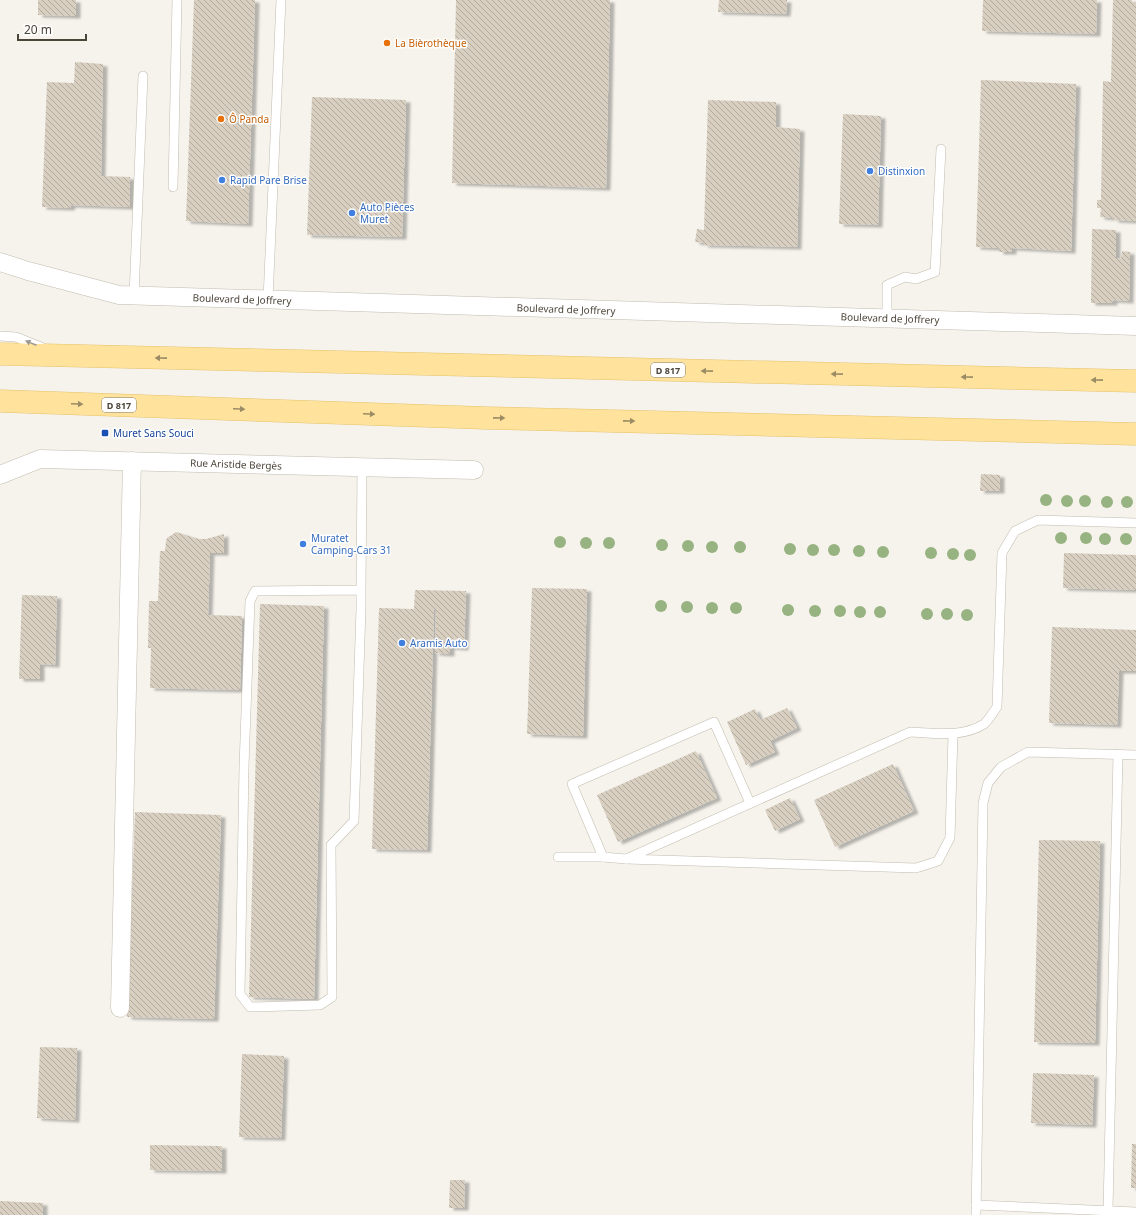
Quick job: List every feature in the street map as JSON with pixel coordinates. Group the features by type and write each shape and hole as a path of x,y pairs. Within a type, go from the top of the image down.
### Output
{"main road":[{"name":"D 817","path":"0,354 1136,381"},
{"name":"D 817","path":"0,401 486,418 1136,434"}],"street":[{"name":"Boulevard de Joffrery","path":"0,262 119,295 134,296 1136,326"},
{"name":"Rue Aristide Bergès","path":"0,475 40,459 474,470"},
{"path":"120,1008 132,461"}],"lane":[{"path":"173,187 177,0"},
{"path":"268,300 281,0"},
{"path":"134,296 142,76"},
{"path":"887,318 887,285 905,277 916,279 935,272 941,148"},
{"path":"0,336 16,337 61,356"},
{"path":"361,590 255,591 250,601 244,759 240,994 250,1007 320,1005 332,997 331,845 354,821 361,590 362,467"},
{"path":"626,859 910,732 953,734 965,733 985,723 997,707 1002,553 1015,530 1038,520 1136,523"},
{"path":"603,857 572,784 714,722 750,803"},
{"path":"558,857 603,857 916,868 938,860 950,838 953,734"},
{"path":"976,1215 983,803 988,783 1001,767 1028,752 1136,755"},
{"path":"1108,1211 1118,754"},
{"path":"976,1205 1025,1211 1136,1212"}],"building":[{"path":"38,0 76,0 76,16 38,15"},
{"name":"Ô Panda","path":"194,0 255,0 248,224 186,221"},
{"path":"456,0 610,0 606,188 452,183"},
{"path":"719,0 787,0 786,14 718,12"},
{"path":"983,0 1097,0 1096,34 982,31"},
{"path":"1113,0 1132,0 1132,2 1136,2 1136,221 1114,220 1114,218 1100,217 1101,208 1097,208 1097,200 1101,200 1103,81 1111,82"},
{"path":"75,62 103,64 101,176 130,177 130,207 71,205 70,208 42,207 47,82 74,83"},
{"path":"981,80 1076,84 1071,251 1012,248 1012,252 999,252 999,248 976,247"},
{"path":"312,97 406,100 402,237 307,235"},
{"path":"708,100 776,102 776,127 800,129 797,247 704,245 704,243 695,242 697,229 704,230"},
{"path":"843,114 881,116 878,225 839,224"},
{"path":"1092,229 1116,230 1116,258 1121,259 1122,251 1130,252 1129,301 1113,300 1113,303 1091,303"},
{"path":"981,474 1000,475 1000,491 980,491"},
{"path":"176,532 199,539 206,539 224,534 224,553 210,553 208,615 242,616 240,690 150,688 151,648 148,648 149,601 158,601 160,551 165,551 167,538"},
{"path":"1064,553 1136,555 1136,590 1063,588"},
{"path":"532,588 587,589 583,736 527,734"},
{"path":"415,590 466,591 464,648 450,647 450,654 435,653 436,610 434,610 427,850 372,849 379,608 414,609"},
{"path":"22,595 57,596 55,665 40,664 40,679 19,679"},
{"path":"260,604 324,606 314,999 249,997"},
{"path":"1052,627 1136,630 1136,671 1119,671 1117,725 1049,723"},
{"path":"787,708 797,728 770,741 775,752 746,765 727,722 755,709 760,720"},
{"path":"696,751 717,798 618,842 597,795"},
{"path":"893,764 914,811 835,847 814,800"},
{"path":"790,798 800,819 775,831 765,810"},
{"path":"135,812 221,815 214,1019 127,1017"},
{"path":"1039,840 1100,841 1095,1043 1034,1042"},
{"path":"40,1047 77,1048 75,1120 37,1118"},
{"path":"242,1054 284,1056 281,1138 239,1137"},
{"path":"1033,1073 1094,1075 1092,1125 1031,1123"},
{"path":"1132,1144 1136,1144 1136,1188 1131,1188"},
{"path":"150,1145 222,1146 222,1171 150,1170"},
{"path":"450,1180 465,1180 464,1208 449,1208"},
{"path":"0,1201 43,1203 43,1215 0,1215"}],"place":[{"name":"La Bièrothèque","path":"387,43"},
{"name":"Ô Panda","path":"221,119"},
{"name":"Distinxion","path":"870,171"},
{"name":"Rapid Pare Brise","path":"222,180"},
{"name":"Auto Pièces Muret","path":"352,213"},
{"name":"Muret Sans Souci","path":"105,433"},
{"name":"Muratet Camping-Cars 31","path":"303,544"},
{"name":"Aramis Auto","path":"402,643"}]}
